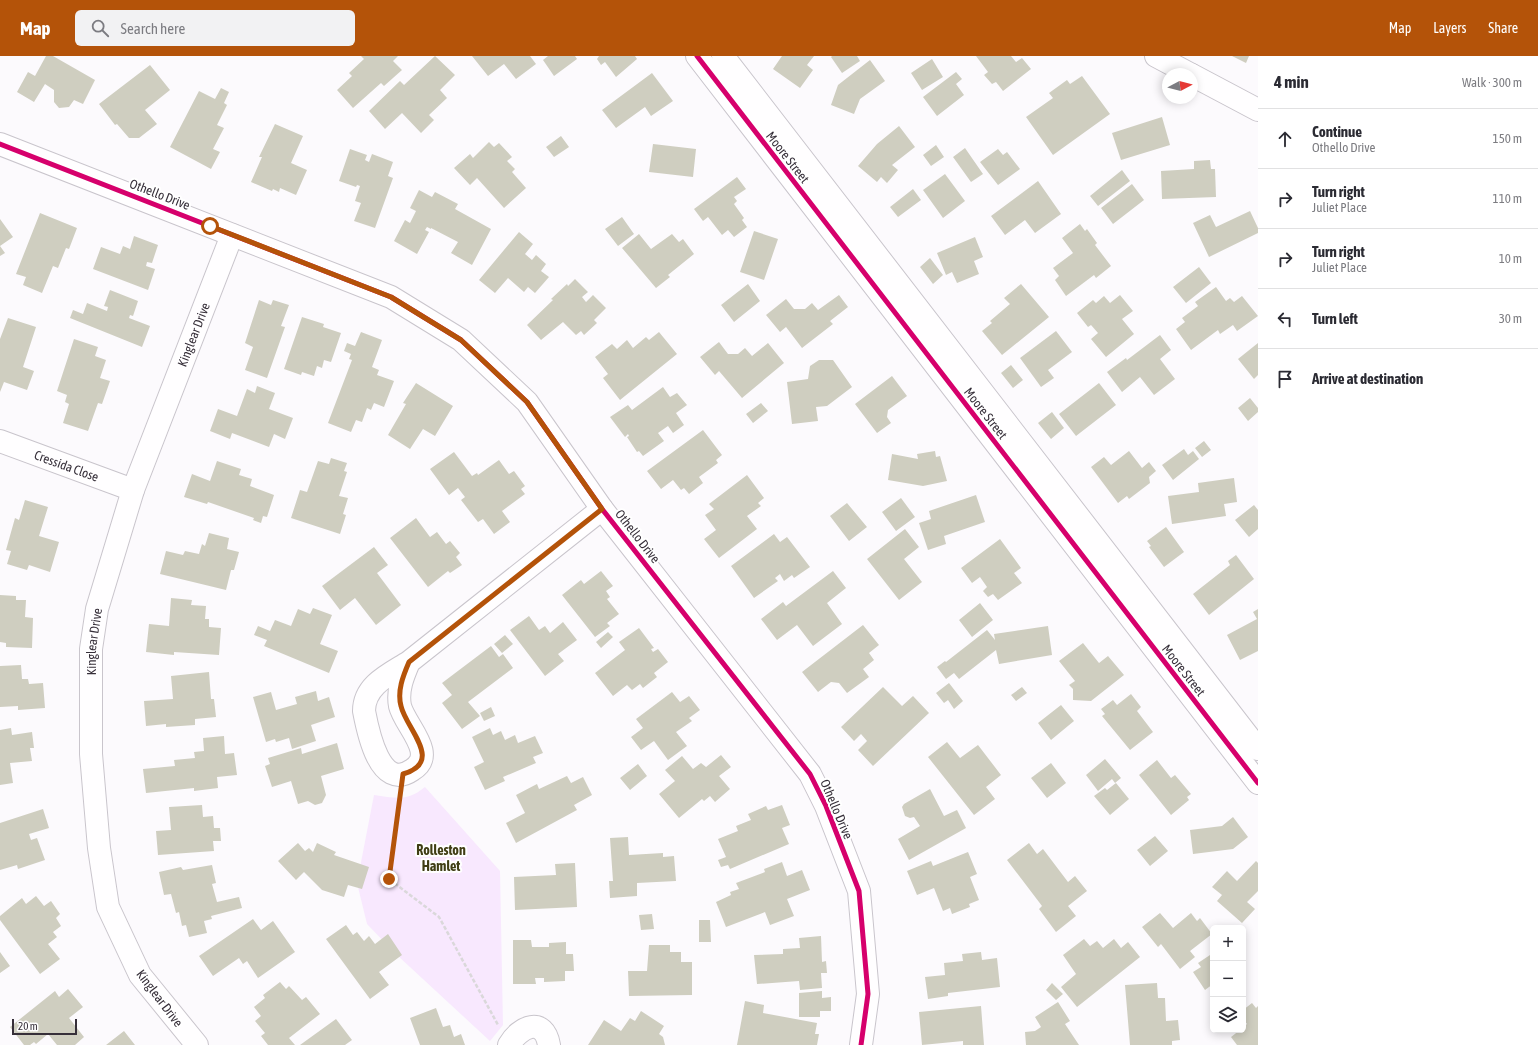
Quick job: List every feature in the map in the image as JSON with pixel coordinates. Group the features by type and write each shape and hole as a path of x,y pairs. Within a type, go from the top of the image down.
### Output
{"street":[{"name":"Moore Street","path":"697,56 1258,784"},
{"name":"Moore Street","path":"723,56 1258,749"},
{"path":"1156,56 1178,68"},
{"path":"1198,79 1258,110"},
{"name":"Othello Drive","path":"0,144 391,297 461,340 527,402 602,509 810,774 826,806 859,891 868,994 861,1045"},
{"name":"Kinglear Drive","path":"197,1045 140,975 108,907 98,848 91,754 91,649 97,609 133,490 232,235"},
{"name":"Cressida Close","path":"0,441 133,490"},
{"path":"409,662 401,684 400,705 403,715 423,751 421,762 418,766 403,774 393,774 383,767 368,726 364,704 369,692 376,684 409,662 602,509"},
{"path":"509,1045 520,1031 530,1027 540,1029 545,1033 549,1045"}],"path":[{"path":"403,774 389,879 439,917 498,1026"}],"shaded area":[{"path":"425,787 500,871 503,1025 490,1041 397,955 367,924 357,883 374,795 401,798 413,795"}],"building":[{"path":"46,56 53,56 95,80 83,104 74,100 69,107 59,108 54,102 54,90 45,84 34,102 17,92 28,72 35,76"},
{"path":"361,56 398,56 393,61 402,70 384,86 381,83 353,108 337,90 352,76 349,73 364,59"},
{"path":"435,56 455,75 440,90 447,98 429,115 434,120 421,133 402,113 385,129 369,111 400,81 404,85"},
{"path":"472,56 530,56 536,64 516,79 504,64 488,76"},
{"path":"548,56 575,56 577,59 554,76 543,60"},
{"path":"599,56 635,56 637,59 616,77 605,62 601,65 597,59"},
{"path":"782,56 814,56 807,65 813,70 800,88 773,69"},
{"path":"857,56 860,61 842,73 831,57"},
{"path":"976,56 1011,56 1016,62 1022,58 1031,69 1003,91 996,82 992,84 984,75 988,72"},
{"path":"1232,56 1249,56 1246,63"},
{"path":"932,59 943,77 922,90 911,73"},
{"path":"870,60 885,81 860,99 854,114 831,105 838,85"},
{"path":"150,65 170,90 145,110 157,124 139,138 129,138 117,124 115,125 99,104"},
{"path":"956,72 962,79 956,84 964,95 937,116 923,97"},
{"path":"652,73 673,101 651,116 645,107 616,128 602,110"},
{"path":"1082,76 1110,114 1053,155 1026,117 1053,98 1049,93 1067,80 1070,84"},
{"path":"221,88 229,92 224,103 227,105 217,125 224,128 213,149 220,152 211,169 170,147 199,91 215,99"},
{"path":"1162,117 1170,145 1121,160 1112,133"},
{"path":"275,124 303,136 291,163 307,170 296,195 280,188 279,192 273,189 272,191 251,182 262,157 259,157"},
{"path":"899,126 915,147 892,165 898,170 887,183 881,177 877,182 858,166 877,144"},
{"path":"561,136 569,147 554,157 546,147"},
{"path":"489,142 494,147 499,143 512,157 507,161 515,169 512,172 526,188 504,208 477,178 470,185 454,168 470,154 473,158"},
{"path":"653,144 696,149 693,177 649,172"},
{"path":"936,145 944,157 931,166 923,155"},
{"path":"965,148 983,174 971,182 953,157"},
{"path":"350,149 367,155 365,160 369,162 372,154 393,162 388,176 393,178 375,228 354,221 361,203 355,201 360,186 357,185 356,187 339,181"},
{"path":"998,149 1003,155 1007,152 1020,169 998,185 980,162"},
{"path":"1210,160 1211,169 1215,169 1216,197 1162,199 1161,171 1194,169 1194,161"},
{"path":"1122,170 1130,181 1098,206 1090,196"},
{"path":"945,174 965,201 943,218 923,190"},
{"path":"737,177 746,189 734,197 737,201 734,204 744,218 742,220 747,227 734,237 728,230 722,235 708,217 703,221 694,209"},
{"path":"1038,181 1061,214 1035,233 1025,220 1005,235 991,216"},
{"path":"1132,184 1144,200 1113,224 1101,208"},
{"path":"913,189 921,200 898,217 890,207"},
{"path":"419,190 432,197 435,192 458,204 455,209 491,229 472,265 451,253 458,242 431,228 427,227 425,230 429,232 417,254 394,241 405,220 410,223 416,211 410,208"},
{"path":"1250,211 1258,228 1258,233 1209,257 1193,223 1210,215 1216,227"},
{"path":"40,213 77,228 69,249 66,248 58,268 53,266 42,293 23,285 26,277 16,274"},
{"path":"622,217 634,234 618,246 605,229"},
{"path":"0,219 13,237 0,246"},
{"path":"1080,224 1085,231 1087,229 1097,243 1095,245 1111,266 1096,278 1094,275 1066,296 1055,280 1059,276 1053,268 1073,253 1062,238"},
{"path":"754,231 778,239 764,280 740,272"},
{"path":"519,232 533,244 525,254 532,260 536,255 546,264 541,271 549,277 535,293 528,287 524,292 508,278 495,293 479,280"},
{"path":"639,234 651,249 672,234 679,242 683,239 694,254 668,275 670,277 656,288 622,248"},
{"path":"134,236 158,245 152,263 147,262 146,266 155,269 148,290 93,269 101,247 120,254 123,246 130,249"},
{"path":"975,237 983,257 974,261 979,274 957,283 952,272 946,275 937,253"},
{"path":"0,246 5,253 0,256"},
{"path":"930,258 943,275 933,284 920,267"},
{"path":"1199,267 1211,283 1186,303 1173,287"},
{"path":"575,279 588,292 582,297 586,302 593,295 606,308 594,320 597,323 584,335 581,331 576,335 563,322 541,340 527,325 553,300 551,299 567,284 568,286"},
{"path":"748,284 760,301 734,322 721,305"},
{"path":"1021,284 1049,317 1002,355 982,331 992,323 990,321 1010,304 1004,298"},
{"path":"1216,287 1226,301 1230,298 1234,302 1242,296 1258,316 1237,331 1233,325 1220,334 1218,330 1191,350 1176,329 1185,322 1182,318 1198,306 1195,302"},
{"path":"110,290 138,301 133,316 130,315 129,318 150,326 142,347 70,318 73,310 83,314 87,303 107,311 108,307 104,306"},
{"path":"839,295 848,307 830,321 833,324 802,348 786,327 780,332 766,315 786,299 794,309 805,309 812,303 818,310"},
{"path":"1120,295 1133,311 1122,319 1134,334 1106,357 1091,339 1098,333 1091,325 1088,327 1077,313 1093,300 1096,303 1104,296 1110,303"},
{"path":"259,300 271,305 273,300 289,305 281,326 285,327 267,378 245,370 253,347 245,343"},
{"path":"302,317 324,324 323,327 341,333 331,362 324,360 322,368 317,366 314,376 302,372 301,375 284,369"},
{"path":"8,318 36,327 23,367 34,371 27,390 4,382 0,392 0,339"},
{"path":"1056,331 1072,352 1048,370 1054,378 1041,387 1020,358"},
{"path":"361,332 382,340 372,367 379,370 377,375 394,381 384,407 374,403 371,410 367,408 362,422 356,420 351,432 328,423 352,360 349,359 351,354 344,351 347,343 355,346"},
{"path":"659,332 677,354 620,400 603,378 608,374 595,357 612,344 617,349 627,340 633,348 646,337 649,340"},
{"path":"1160,335 1171,350 1160,359 1175,379 1154,395 1140,377 1122,392 1107,372 1126,358 1127,360"},
{"path":"74,339 98,347 95,356 106,360 100,378 110,381 102,404 98,403 88,431 63,423 69,404 65,402 67,395 57,391"},
{"path":"719,342 728,354 738,354 745,348 752,356 768,343 784,363 742,398 719,371 715,375 700,357"},
{"path":"1258,343 1258,375 1254,379 1238,359"},
{"path":"819,360 833,360 852,387 827,406 816,407 818,421 792,424 787,382 808,379 810,366"},
{"path":"1011,365 1023,380 1013,388 1001,373"},
{"path":"892,376 907,396 888,410 887,417 891,423 877,433 855,404"},
{"path":"416,383 453,406 435,436 423,429 410,449 388,435 406,404 403,403"},
{"path":"1099,383 1116,405 1076,436 1059,414"},
{"path":"257,386 275,393 269,409 293,418 285,439 274,434 269,447 232,433 230,439 210,431 218,409 237,416 247,389 255,393"},
{"path":"663,387 670,397 677,393 687,405 676,413 684,425 673,433 668,426 658,433 664,441 643,456 639,451 637,452 627,437 629,436 628,434 625,437 610,417 628,405 632,410"},
{"path":"1250,398 1258,408 1258,412 1248,421 1238,408"},
{"path":"761,403 768,411 753,423 746,414"},
{"path":"1052,412 1064,428 1051,439 1038,423"},
{"path":"703,430 722,455 716,460 718,463 699,477 703,483 689,494 684,488 681,490 673,480 661,489 647,471"},
{"path":"1204,441 1211,450 1202,457 1195,448"},
{"path":"1184,449 1188,455 1193,451 1199,459 1173,480 1162,465"},
{"path":"935,451 936,457 940,456 947,481 923,486 888,480 892,454 918,459 917,454"},
{"path":"1129,451 1142,468 1149,462 1156,471 1149,477 1150,483 1129,499 1127,496 1118,503 1091,467 1104,457 1111,465"},
{"path":"454,452 472,476 477,473 478,475 499,460 509,474 514,471 525,486 521,489 525,494 502,511 510,522 494,534 483,519 478,522 461,500 465,497 458,488 449,495 430,469"},
{"path":"331,458 347,463 344,471 347,472 339,496 348,498 343,514 346,515 340,534 291,518 300,490 307,492 318,461 329,464"},
{"path":"217,461 241,469 239,475 252,479 250,486 274,495 267,517 263,516 261,523 253,520 254,518 208,502 207,504 184,497 192,474 210,481"},
{"path":"747,475 764,498 758,503 761,506 747,516 757,529 719,558 704,539 716,530 705,515 714,509 709,504"},
{"path":"1234,478 1237,502 1224,504 1226,516 1172,524 1168,496 1199,492 1198,483"},
{"path":"976,495 985,522 944,536 946,544 928,550 919,523 931,519 929,511"},
{"path":"901,498 915,517 896,531 882,512"},
{"path":"25,500 48,507 39,536 59,542 50,572 29,565 27,570 7,564 11,551 6,550 15,518 19,520"},
{"path":"847,503 867,527 849,541 830,516"},
{"path":"1254,505 1258,510 1258,529 1249,537 1235,520"},
{"path":"416,518 430,537 437,532 446,544 450,541 460,553 456,557 462,565 450,573 448,571 428,587 390,538"},
{"path":"1166,527 1184,552 1164,567 1149,547 1151,546 1147,541"},
{"path":"905,529 919,547 904,559 922,582 899,600 867,559"},
{"path":"209,533 229,538 227,549 239,552 234,570 231,570 226,590 160,574 166,551 183,555 185,551 199,554 202,544 205,546"},
{"path":"774,534 780,542 787,537 810,567 794,578 792,575 784,581 780,574 775,578 778,581 754,598 731,566"},
{"path":"1000,539 1021,568 1014,573 1022,583 998,600 993,594 988,597 983,591 987,587 980,577 972,583 961,568"},
{"path":"374,547 388,565 377,573 401,605 376,625 355,598 340,610 322,586"},
{"path":"1236,555 1254,579 1209,615 1193,594 1230,565 1228,561"},
{"path":"601,571 613,586 606,591 610,597 607,599 619,614 607,623 610,626 595,637 562,595 581,580 584,584"},
{"path":"833,571 846,588 827,603 842,624 813,646 797,625 777,640 761,619 783,602 786,606"},
{"path":"0,595 16,596 16,600 26,600 25,617 33,618 32,648 6,647 6,643 0,642"},
{"path":"171,598 192,600 191,605 206,606 205,619 209,619 209,627 221,628 219,655 174,652 174,655 146,652 149,624 169,626"},
{"path":"980,603 993,620 972,637 959,620"},
{"path":"313,608 332,615 320,644 338,651 329,673 264,646 267,640 254,635 258,626 270,631 275,620 291,626 298,609 310,614"},
{"path":"1258,609 1258,651 1240,660 1227,635 1257,619 1253,612"},
{"path":"529,616 539,630 545,626 550,633 563,622 577,640 558,654 564,661 545,676 510,630"},
{"path":"863,625 879,645 869,653 874,660 863,669 869,677 847,693 839,683 831,682 818,692 802,672"},
{"path":"1048,626 1052,655 999,664 996,650 959,679 954,673 946,679 937,667 945,661 946,662 987,630 995,640 994,634"},
{"path":"639,628 654,648 651,649 653,652 658,649 668,662 654,673 657,677 643,688 640,684 632,690 627,685 613,696 595,673 625,650 619,642"},
{"path":"608,632 613,637 601,648 596,642"},
{"path":"505,635 513,644 502,653 494,644"},
{"path":"1083,643 1099,663 1108,656 1124,675 1091,701 1073,700 1073,689 1069,685 1075,681 1059,661"},
{"path":"491,646 499,657 503,654 513,668 468,702 480,716 462,729 442,703 452,695 442,683"},
{"path":"21,665 22,679 28,679 29,684 43,683 45,708 18,710 18,706 0,707 0,666"},
{"path":"209,672 211,699 214,699 216,717 195,719 195,725 166,727 166,724 146,726 144,701 173,699 171,676"},
{"path":"949,683 963,701 954,709 948,700 944,703 936,693"},
{"path":"883,687 902,706 913,696 929,713 873,766 858,750 867,741 861,734 854,741 841,727"},
{"path":"1022,687 1027,693 1016,701 1011,695"},
{"path":"316,691 318,701 329,697 335,717 311,725 316,741 292,749 289,738 276,742 275,739 266,742 253,697 271,692 276,710 297,704 295,697"},
{"path":"672,692 680,702 689,696 700,710 689,718 692,721 676,732 687,746 668,760 654,741 641,750 631,737 643,728 636,719"},
{"path":"1131,694 1141,707 1137,711 1153,732 1130,750 1102,716 1105,714 1101,709 1113,700 1117,705"},
{"path":"1061,705 1074,721 1051,740 1038,723"},
{"path":"491,707 495,716 484,721 480,713"},
{"path":"11,728 12,735 32,732 34,748 30,748 32,761 10,763 13,783 0,785 0,730"},
{"path":"490,728 493,735 501,731 505,740 515,735 518,743 535,736 543,753 533,757 536,763 503,777 505,781 485,790 474,767 484,762 472,737"},
{"path":"224,736 225,754 234,753 237,775 217,777 218,788 194,791 194,788 146,793 143,769 175,766 174,760 195,758 194,752 204,751 203,738"},
{"path":"947,742 960,758 978,745 1001,775 986,787 995,799 974,815 928,757"},
{"path":"337,743 344,769 321,776 326,795 322,803 315,805 308,801 298,804 291,781 272,787 265,766 270,764 268,758 301,748 302,754"},
{"path":"721,755 731,767 719,776 730,789 715,802 710,796 704,801 702,799 679,818 659,794 675,781 665,770 682,756 693,769 701,763 706,767"},
{"path":"1105,759 1121,778 1115,783 1112,779 1098,791 1086,775"},
{"path":"1157,760 1171,778 1175,775 1191,794 1187,797 1189,800 1171,815 1139,775"},
{"path":"1051,763 1066,783 1047,798 1031,778"},
{"path":"638,764 647,776 630,790 620,778"},
{"path":"567,776 571,783 583,777 592,795 574,805 577,810 516,843 506,823 525,813 516,795 537,784 539,789"},
{"path":"1116,783 1129,799 1110,815 1094,796 1105,788 1107,790"},
{"path":"930,789 944,816 957,810 966,828 909,860 898,839 920,826 914,817 910,818 905,816 902,807 904,804"},
{"path":"202,805 203,817 213,816 214,828 220,828 221,841 213,841 214,851 158,855 156,831 171,830 169,807"},
{"path":"782,805 790,825 782,828 789,844 730,869 728,865 721,867 718,860 726,857 718,839 738,831 736,826 751,820 748,814 766,806 768,810"},
{"path":"43,809 49,828 29,834 31,840 37,838 45,860 18,869 17,865 0,870 0,823"},
{"path":"1233,817 1248,837 1233,849 1193,854 1190,830 1222,826"},
{"path":"1155,836 1168,851 1150,866 1137,850"},
{"path":"628,837 629,855 663,853 663,857 674,856 676,881 637,883 637,896 610,898 609,881 613,881 610,838"},
{"path":"298,843 305,851 309,848 313,852 317,843 336,852 334,855 369,867 362,889 348,885 344,897 322,890 304,872 296,880 278,861"},
{"path":"1029,843 1037,854 1043,849 1068,882 1075,876 1087,891 1068,906 1076,916 1056,932 1039,909 1042,906 1007,860"},
{"path":"968,852 977,874 970,877 979,900 969,904 970,907 952,914 950,908 943,911 934,888 917,895 907,871 931,861 933,866"},
{"path":"1256,861 1258,863 1258,891 1247,902 1255,909 1242,923 1217,901 1222,895 1212,887 1227,871 1237,881"},
{"path":"782,862 787,876 802,870 810,890 787,899 794,916 770,925 765,912 726,927 716,902 731,895 730,892 739,889 736,883 765,872 764,869"},
{"path":"575,863 577,907 515,910 514,877 556,875 555,864"},
{"path":"212,865 216,883 212,884 217,902 239,897 242,908 211,916 212,919 204,921 207,933 189,937 186,925 182,926 179,912 176,913 171,894 164,895 159,872 181,867 183,870"},
{"path":"36,896 44,906 51,901 60,914 56,918 61,926 53,932 57,937 48,944 60,959 40,974 0,920 0,916 22,898 26,904"},
{"path":"1160,913 1173,928 1191,913 1197,921 1200,918 1210,931 1210,936 1190,951 1195,957 1180,969 1161,944 1158,947 1142,927"},
{"path":"652,914 654,929 641,930 639,915"},
{"path":"253,919 261,930 273,921 295,952 258,978 247,961 243,964 239,958 213,976 199,956"},
{"path":"699,920 710,920 711,942 699,942"},
{"path":"346,925 353,935 357,932 364,941 369,936 375,944 388,934 402,955 379,972 389,985 370,999 326,939"},
{"path":"821,936 822,962 826,961 827,973 821,973 822,988 800,990 799,981 757,984 754,955 783,954 783,949 800,948 799,938"},
{"path":"1084,939 1090,946 1097,941 1103,948 1114,939 1121,948 1128,942 1140,957 1077,1007 1061,987 1076,974 1063,955"},
{"path":"513,940 531,940 532,947 549,947 549,943 566,942 566,954 573,954 574,971 565,971 565,981 544,982 544,978 535,978 536,984 513,984"},
{"path":"649,945 670,945 670,952 681,952 681,962 692,962 692,995 629,996 628,971 647,971"},
{"path":"0,952 10,966 0,973"},
{"path":"981,952 982,960 997,958 1000,987 948,993 948,996 928,999 925,977 945,975 944,963 963,961 962,954"},
{"path":"1210,955 1210,986 1205,990 1193,972 1201,967 1198,963"},
{"path":"280,982 286,989 289,986 302,1000 306,997 320,1014 289,1038 295,1045 268,1045 261,1036 265,1033 255,1021 261,1016 254,1007 265,998 263,995"},
{"path":"1052,983 1063,994 1056,1000 1046,990"},
{"path":"1157,983 1158,998 1165,998 1166,1021 1178,1020 1180,1040 1172,1041 1172,1045 1130,1045 1125,985"},
{"path":"68,989 83,1007 69,1018 84,1037 75,1045 57,1045 48,1034 36,1044 34,1042 30,1045 24,1045 10,1027 55,991 59,997"},
{"path":"822,991 822,998 831,997 831,1011 820,1011 820,1017 799,1017 799,993"},
{"path":"745,1001 764,1005 763,1013 817,1023 815,1034 819,1034 817,1045 737,1045"},
{"path":"1058,1002 1070,1021 1065,1024 1079,1045 1026,1045 1025,1032 1035,1031 1041,1027 1035,1017"},
{"path":"1252,1003 1256,1008 1258,1006 1258,1045 1237,1045 1231,1037 1236,1033 1246,1033 1246,1008"},
{"path":"981,1006 984,1045 963,1045 963,1041 922,1045 919,1012"},
{"path":"436,1008 443,1027 450,1025 454,1037 461,1034 465,1045 420,1045 410,1018"},
{"path":"641,1011 664,1026 659,1034 663,1037 665,1045 588,1045 604,1020 621,1031 630,1018 635,1021"},
{"path":"336,1019 352,1040 345,1045 300,1045"},
{"path":"124,1031 135,1045 106,1045"}],"cycle path":[{"path":"697,56 1258,783"},
{"path":"0,144 391,297 461,340 527,402 602,509 810,774 826,806 859,891 868,994 861,1045"}],"district":[{"name":"Rolleston Hamlet","path":"441,858"}],"route":[{"path":"210,226 391,297 461,340 527,402 602,509 409,662 401,684 400,705 403,715 423,751 421,762 418,766 408,773 403,774 389,879"}]}
